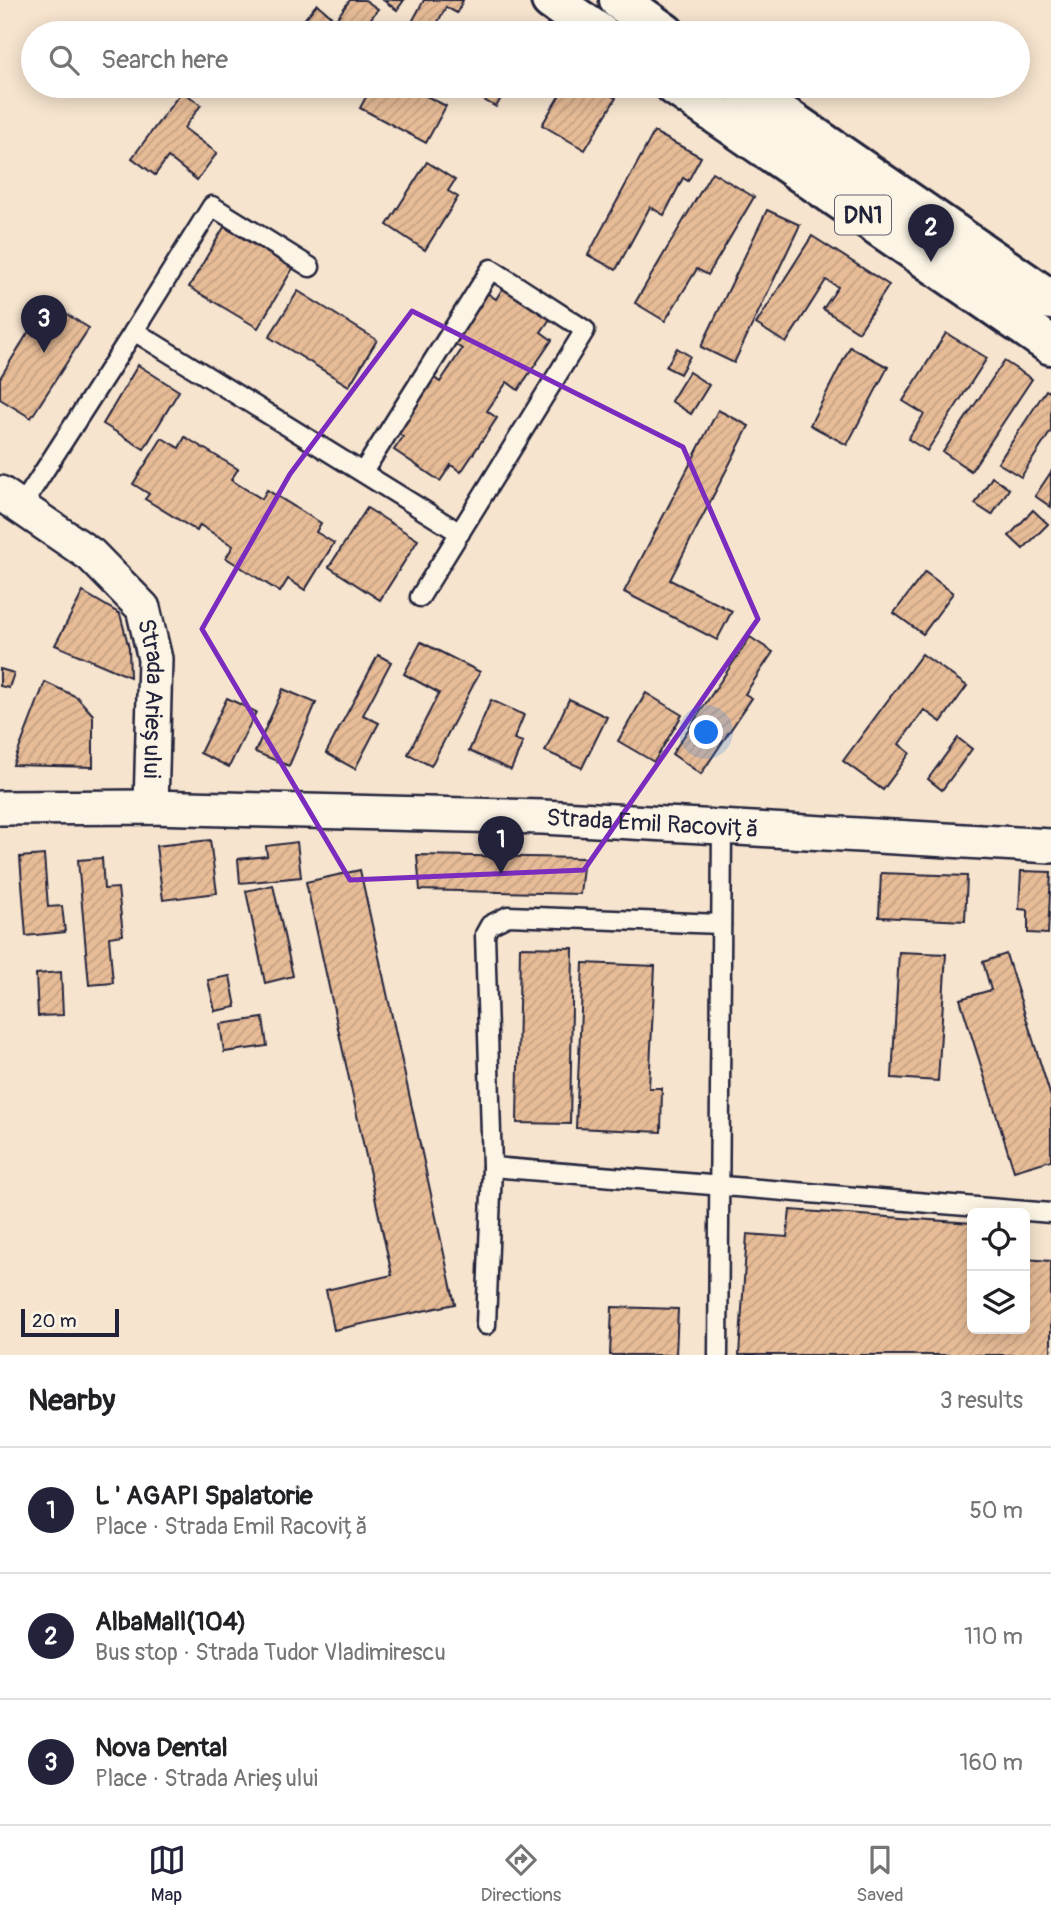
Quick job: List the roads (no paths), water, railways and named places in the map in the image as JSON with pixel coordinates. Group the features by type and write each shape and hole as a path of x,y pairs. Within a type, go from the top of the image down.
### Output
{"main road":[{"path":"619,0 649,21"},
{"path":"553,1 582,21"},
{"name":"DN1","path":"692,98 1051,345"},
{"name":"DN1","path":"764,98 1051,300"}],"street":[{"name":"Strada Arieșului","path":"10,500 91,555 143,608 155,659 151,807"},
{"name":"Strada Emil Racoviță","path":"0,808 151,807 543,817 1051,846"}],"lane":[{"path":"10,500 134,331 212,206 310,267"},
{"path":"363,472 491,269 585,330 421,597"},
{"path":"134,331 460,533"},
{"path":"718,1355 722,828"},
{"path":"486,1325 492,1167 485,934 490,925 508,916 721,924"},
{"path":"492,1167 1051,1213"}],"place":[{"name":"AlbaMall(104)","path":"931,262"},
{"name":"Nova Dental","path":"44,353"},
{"name":"L ' AGAPI Spalatorie","path":"501,874"}]}
